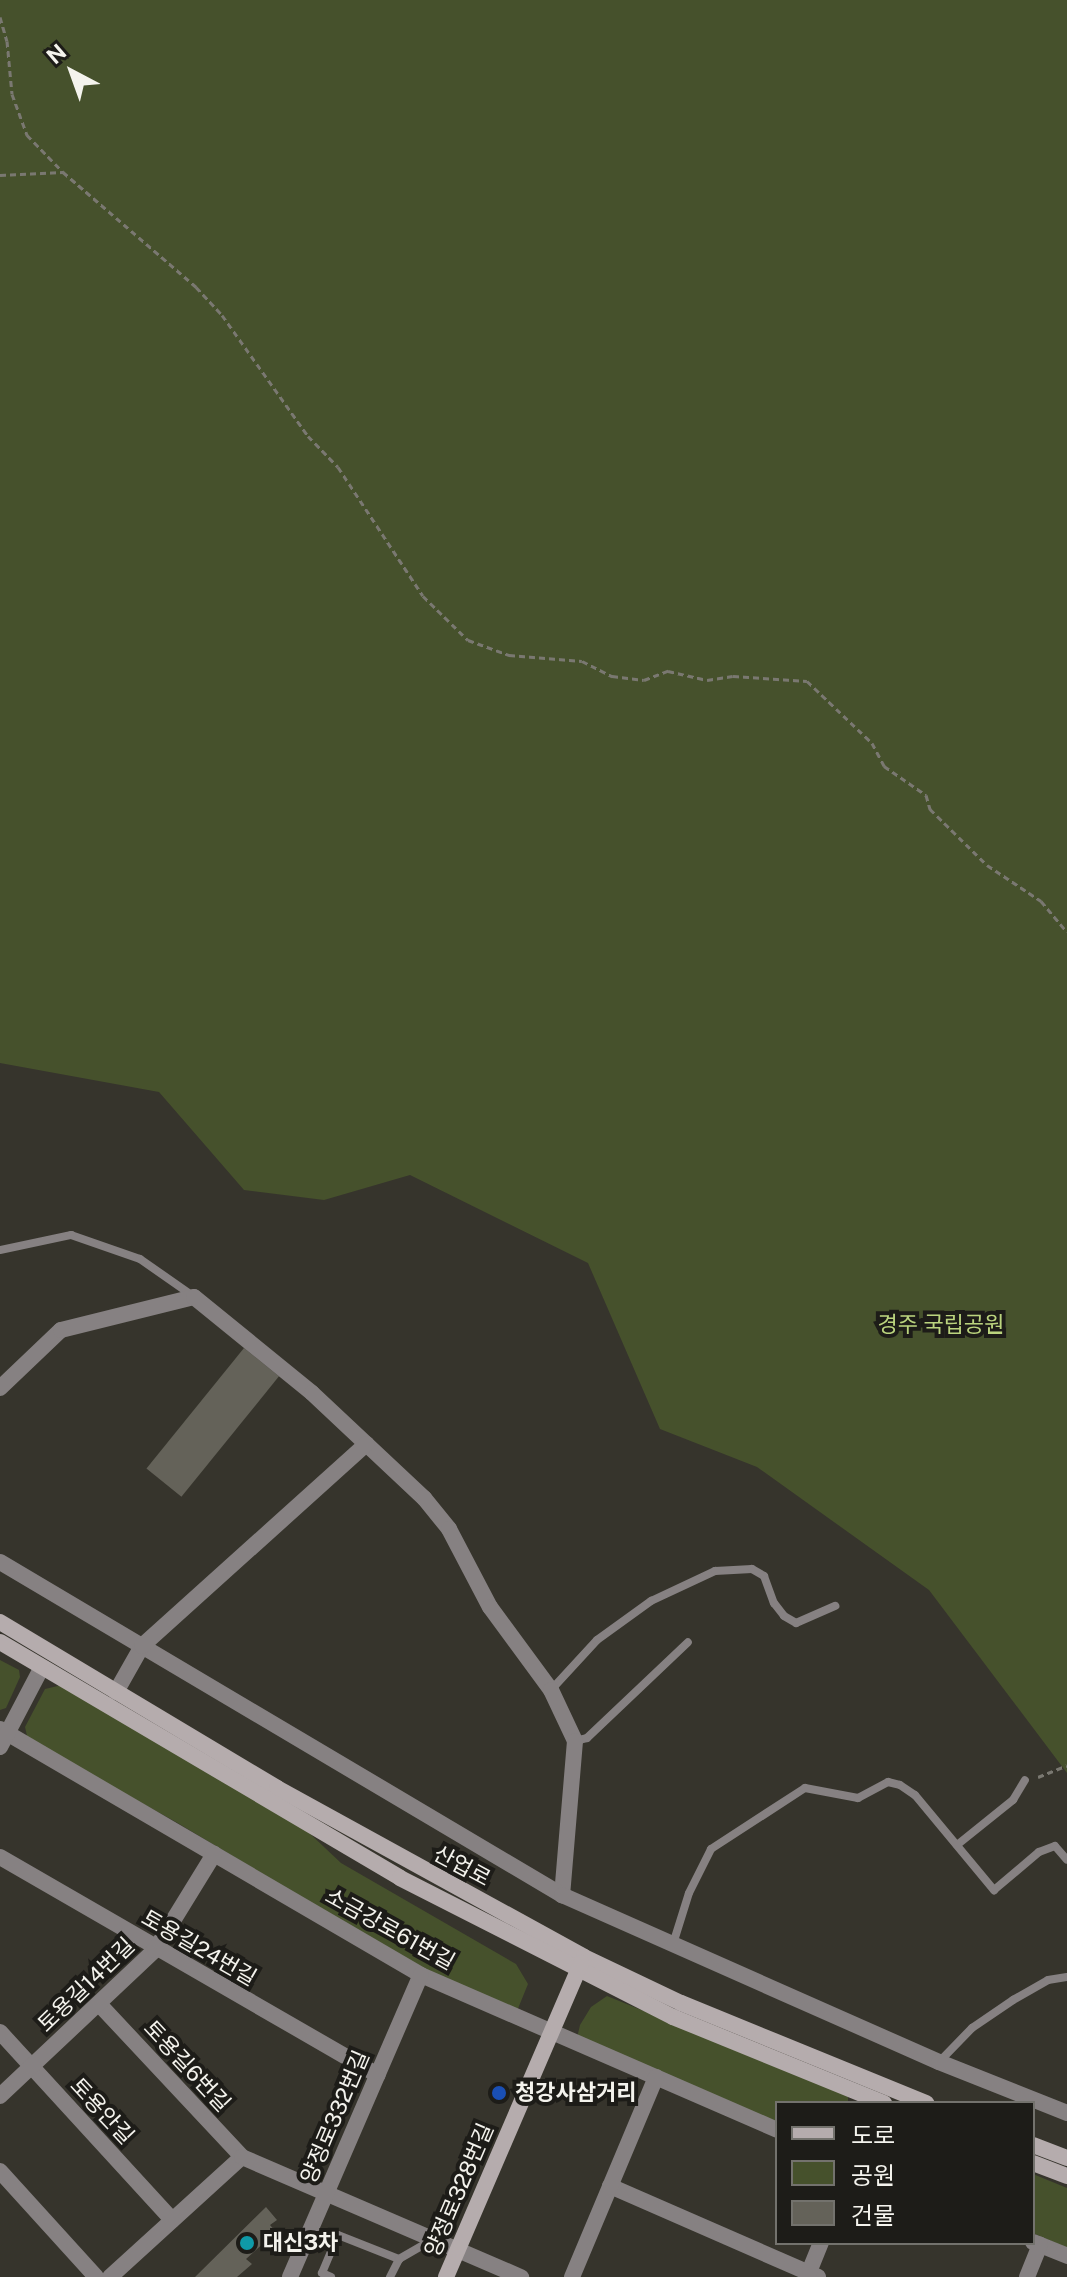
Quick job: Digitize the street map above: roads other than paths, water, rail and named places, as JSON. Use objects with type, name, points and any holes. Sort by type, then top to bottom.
[{"type":"street","points":[[0,1388],[61,1330],[194,1297],[312,1393],[424,1498],[449,1529],[490,1607],[551,1690],[575,1741],[562,1895]]},
{"type":"street","points":[[116,1692],[142,1646],[366,1444]]},
{"type":"street","points":[[0,1562],[562,1895],[939,2062],[1067,2113]]},
{"type":"street","name":"산업로","points":[[0,1622],[581,1964]]},
{"type":"street","name":"산업로","points":[[0,1642],[400,1878],[581,1964],[681,2003],[882,2099],[904,2101]]},
{"type":"street","points":[[2,1736],[42,1667]]},
{"type":"street","name":"소금강로61번길","points":[[2,1736],[214,1854],[421,1975],[775,2129]]},
{"type":"street","name":"토용길14번길","points":[[0,2096],[155,1950],[214,1854]]},
{"type":"street","name":"토용길24번길","points":[[0,1857],[155,1950],[378,2075]]},
{"type":"street","name":"양정로328번길","points":[[446,2277],[549,2031],[581,1964]]},
{"type":"street","name":"양정로332번길","points":[[290,2277],[421,1975]]},
{"type":"street","name":"토용길6번길","points":[[100,2005],[242,2157],[521,2277]]},
{"type":"street","name":"토용안길","points":[[0,2032],[172,2220]]},
{"type":"street","points":[[572,2277],[656,2077]]},
{"type":"street","points":[[1035,2146],[1067,2158]]},
{"type":"street","points":[[110,2277],[242,2157]]},
{"type":"street","points":[[1035,2164],[1067,2176]]},
{"type":"street","points":[[0,2171],[96,2277]]},
{"type":"street","points":[[610,2186],[811,2276],[820,2245]]},
{"type":"street","points":[[1027,2277],[1037,2243],[1067,2256]]},
{"type":"lane","points":[[0,1250],[71,1235],[140,1259],[194,1297]]},
{"type":"lane","points":[[551,1690],[597,1640],[651,1601],[715,1571],[752,1569],[764,1576],[774,1603],[784,1616],[796,1623],[835,1606]]},
{"type":"lane","points":[[575,1741],[587,1738],[688,1642]]},
{"type":"lane","points":[[957,1845],[1013,1800],[1025,1780]]},
{"type":"lane","points":[[673,1944],[689,1893],[711,1849],[805,1788],[858,1798],[888,1782],[900,1785],[915,1795],[994,1890],[1039,1852],[1055,1846],[1067,1860]]},
{"type":"lane","points":[[939,2062],[972,2028],[1013,2000],[1048,1980],[1067,1977]]},
{"type":"lane","points":[[331,2277],[322,2273],[338,2235],[399,2259]]},
{"type":"lane","points":[[390,2277],[399,2259],[433,2239]]},
{"type":"place","name":"청강사삼거리","points":[[499,2093]]},
{"type":"place","name":"대신3차","points":[[247,2243]]},
{"type":"park label","name":"경주 국립공원","points":[[941,1325]]}]
